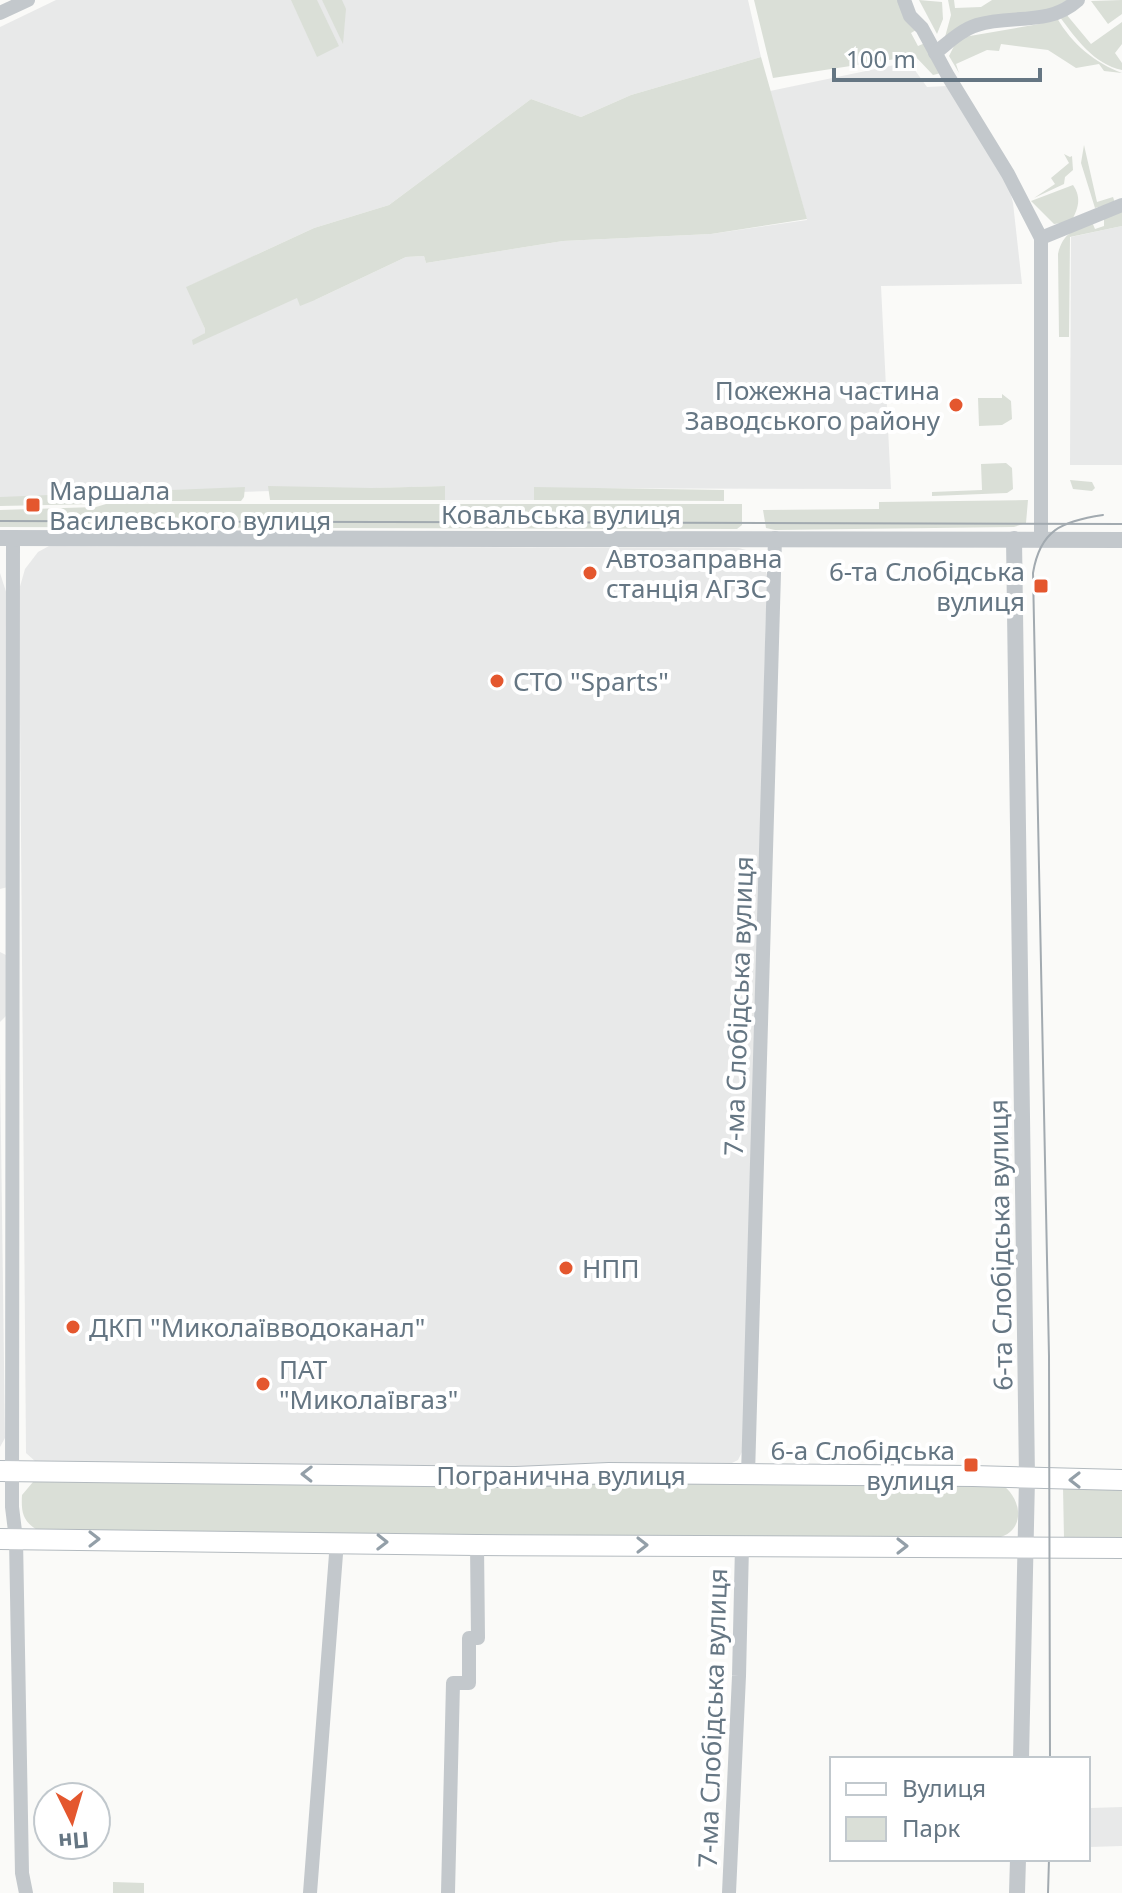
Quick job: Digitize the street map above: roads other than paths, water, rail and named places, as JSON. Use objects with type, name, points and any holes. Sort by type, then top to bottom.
[{"type":"main road","name":"Погранична вулиця","points":[[6,1471],[516,1477],[609,1473],[1122,1480]]},
{"type":"main road","points":[[8,1539],[1122,1548]]},
{"type":"street","points":[[0,13],[28,0]]},
{"type":"street","points":[[904,0],[910,16],[922,28],[1008,174],[1041,238],[1041,539]]},
{"type":"street","points":[[935,53],[975,25],[1039,18],[1067,9],[1078,0]]},
{"type":"street","points":[[1041,238],[1122,205]]},
{"type":"street","points":[[6,538],[6,1471],[12,1525],[8,1539],[22,1873],[26,1893]]},
{"type":"street","name":"Ковальська вулиця","points":[[6,538],[1122,540]]},
{"type":"street","name":"7-ма Слобідська вулиця","points":[[748,1475],[775,538]]},
{"type":"street","name":"6-та Слобідська вулиця","points":[[1014,539],[1027,1478],[1021,1757]]},
{"type":"street","points":[[310,1893],[337,1541]]},
{"type":"street","points":[[448,1893],[453,1683],[469,1683],[469,1638],[478,1638],[477,1545]]},
{"type":"street","name":"7-ма Слобідська вулиця","points":[[729,1893],[742,1546]]},
{"type":"street","points":[[1017,1893],[1018,1861]]},
{"type":"tram line","points":[[1050,1757],[1049,1356],[1033,573],[1041,547],[1055,530],[1103,515]]},
{"type":"tram line","points":[[0,521],[1122,524]]},
{"type":"tram line","points":[[1048,1893],[1049,1861]]},
{"type":"place","name":"Пожежна частина Заводського району","points":[[956,405]]},
{"type":"place","name":"Маршала Василевського вулиця","points":[[33,505]]},
{"type":"place","name":"Автозаправна станція АГЗС","points":[[590,573]]},
{"type":"place","name":"6-та Слобідська вулиця","points":[[1041,586]]},
{"type":"place","name":"СТО \"Sparts\"","points":[[497,681]]},
{"type":"place","name":"НПП","points":[[566,1268]]},
{"type":"place","name":"ДКП \"Миколаївводоканал\"","points":[[73,1327]]},
{"type":"place","name":"ПАТ \"Миколаївгаз\"","points":[[263,1384]]},
{"type":"place","name":"6-а Слобідська вулиця","points":[[971,1465]]}]
